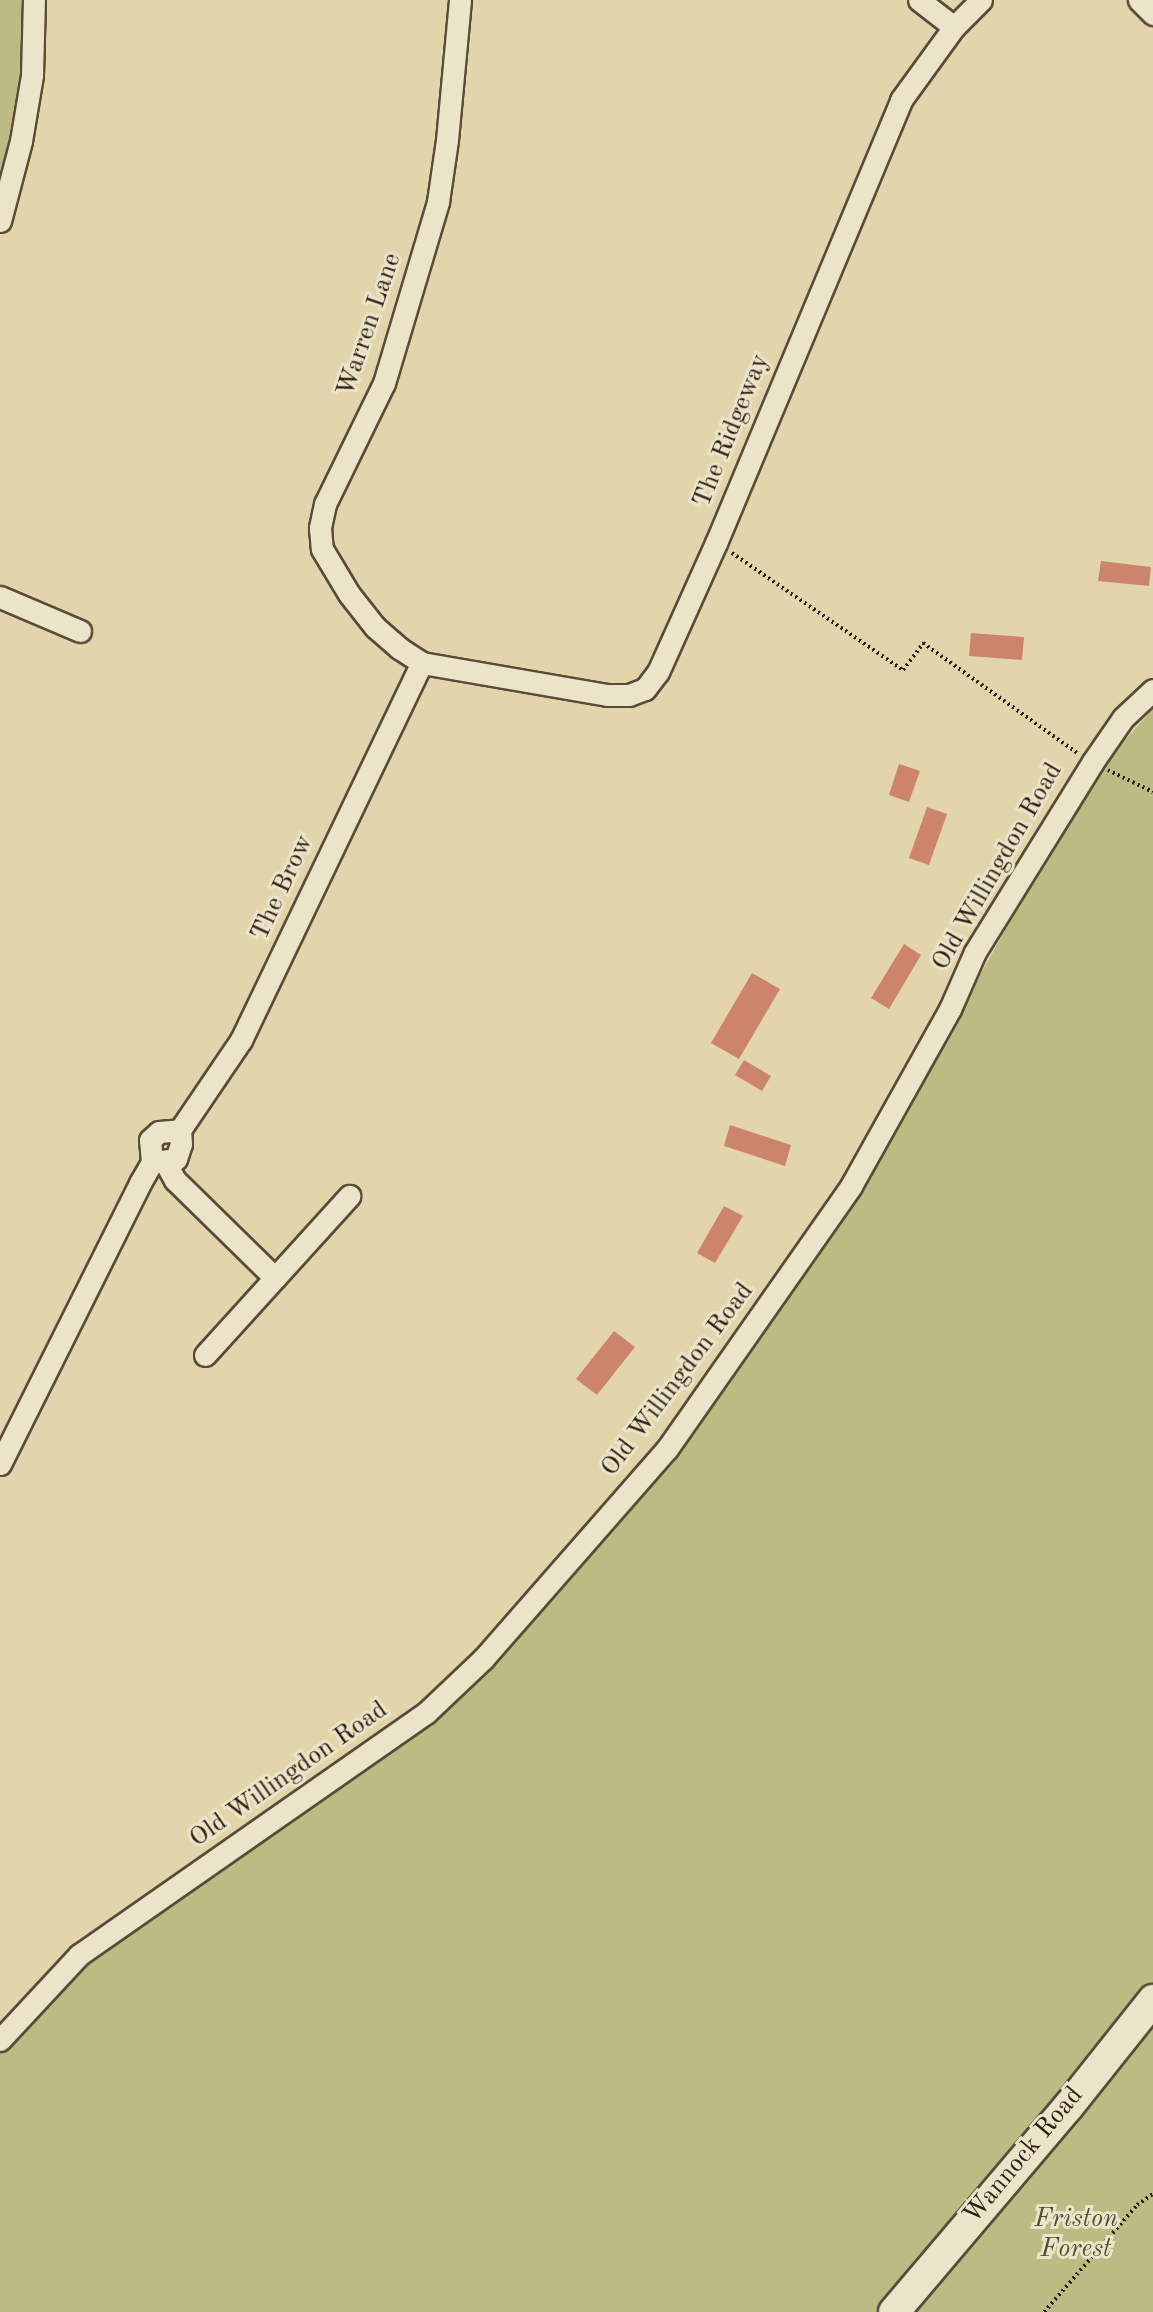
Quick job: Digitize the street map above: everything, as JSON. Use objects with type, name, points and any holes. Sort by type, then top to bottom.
[{"type":"street","points":[[0,221],[21,141],[32,75],[34,0]]},
{"type":"street","name":"Warren Lane","points":[[422,663],[398,648],[375,627],[349,594],[322,550],[320,528],[325,504],[384,383],[438,202],[446,152],[460,0]]},
{"type":"street","points":[[919,0],[954,27]]},
{"type":"street","name":"The Ridgeway","points":[[422,663],[607,695],[629,695],[645,689],[658,673],[716,542],[901,100],[954,27],[981,0]]},
{"type":"street","points":[[1139,0],[1153,14]]},
{"type":"street","points":[[0,597],[80,631]]},
{"type":"street","name":"The Brow","points":[[0,1464],[159,1162],[176,1159],[181,1144],[180,1130],[241,1040],[422,663]]},
{"type":"street","name":"Old Willingdon Road","points":[[0,2040],[79,1955],[426,1713],[483,1659],[667,1449],[851,1186],[950,1009],[975,952],[1092,763],[1123,718],[1153,690]]},
{"type":"street","points":[[159,1162],[275,1278]]},
{"type":"street","points":[[205,1355],[349,1196]]},
{"type":"street","name":"Wannock Road","points":[[894,2312],[1068,2107],[1153,2000]]},
{"type":"path","points":[[716,542],[903,670],[923,643],[1092,763],[1153,792]]},
{"type":"path","points":[[1044,2312],[1137,2205],[1153,2194]]},
{"type":"green space","points":[[0,0],[26,0],[27,54],[18,120],[0,195]]},
{"type":"green space","points":[[1153,709],[1153,1983],[882,2312],[0,2312],[0,2050],[84,1963],[227,1866],[392,1747],[492,1667],[622,1519],[715,1404],[880,1154],[1090,779]]},
{"type":"green space","name":"Friston Forest","points":[[1153,2009],[1153,2312],[916,2312],[1039,2159]]},
{"type":"building","points":[[1101,561],[1151,567],[1149,586],[1098,581]]},
{"type":"building","points":[[971,633],[1024,637],[1022,660],[969,656]]},
{"type":"building","points":[[899,764],[920,771],[909,802],[889,795]]},
{"type":"building","points":[[927,807],[947,814],[929,865],[909,858]]},
{"type":"building","points":[[904,944],[921,955],[889,1009],[871,998]]},
{"type":"building","points":[[752,973],[780,989],[739,1059],[711,1043]]},
{"type":"building","points":[[744,1060],[771,1076],[762,1091],[735,1075]]},
{"type":"building","points":[[730,1125],[791,1145],[785,1166],[724,1146]]},
{"type":"building","points":[[724,1206],[743,1216],[715,1263],[697,1253]]},
{"type":"building","points":[[614,1331],[635,1347],[597,1395],[576,1379]]}]
